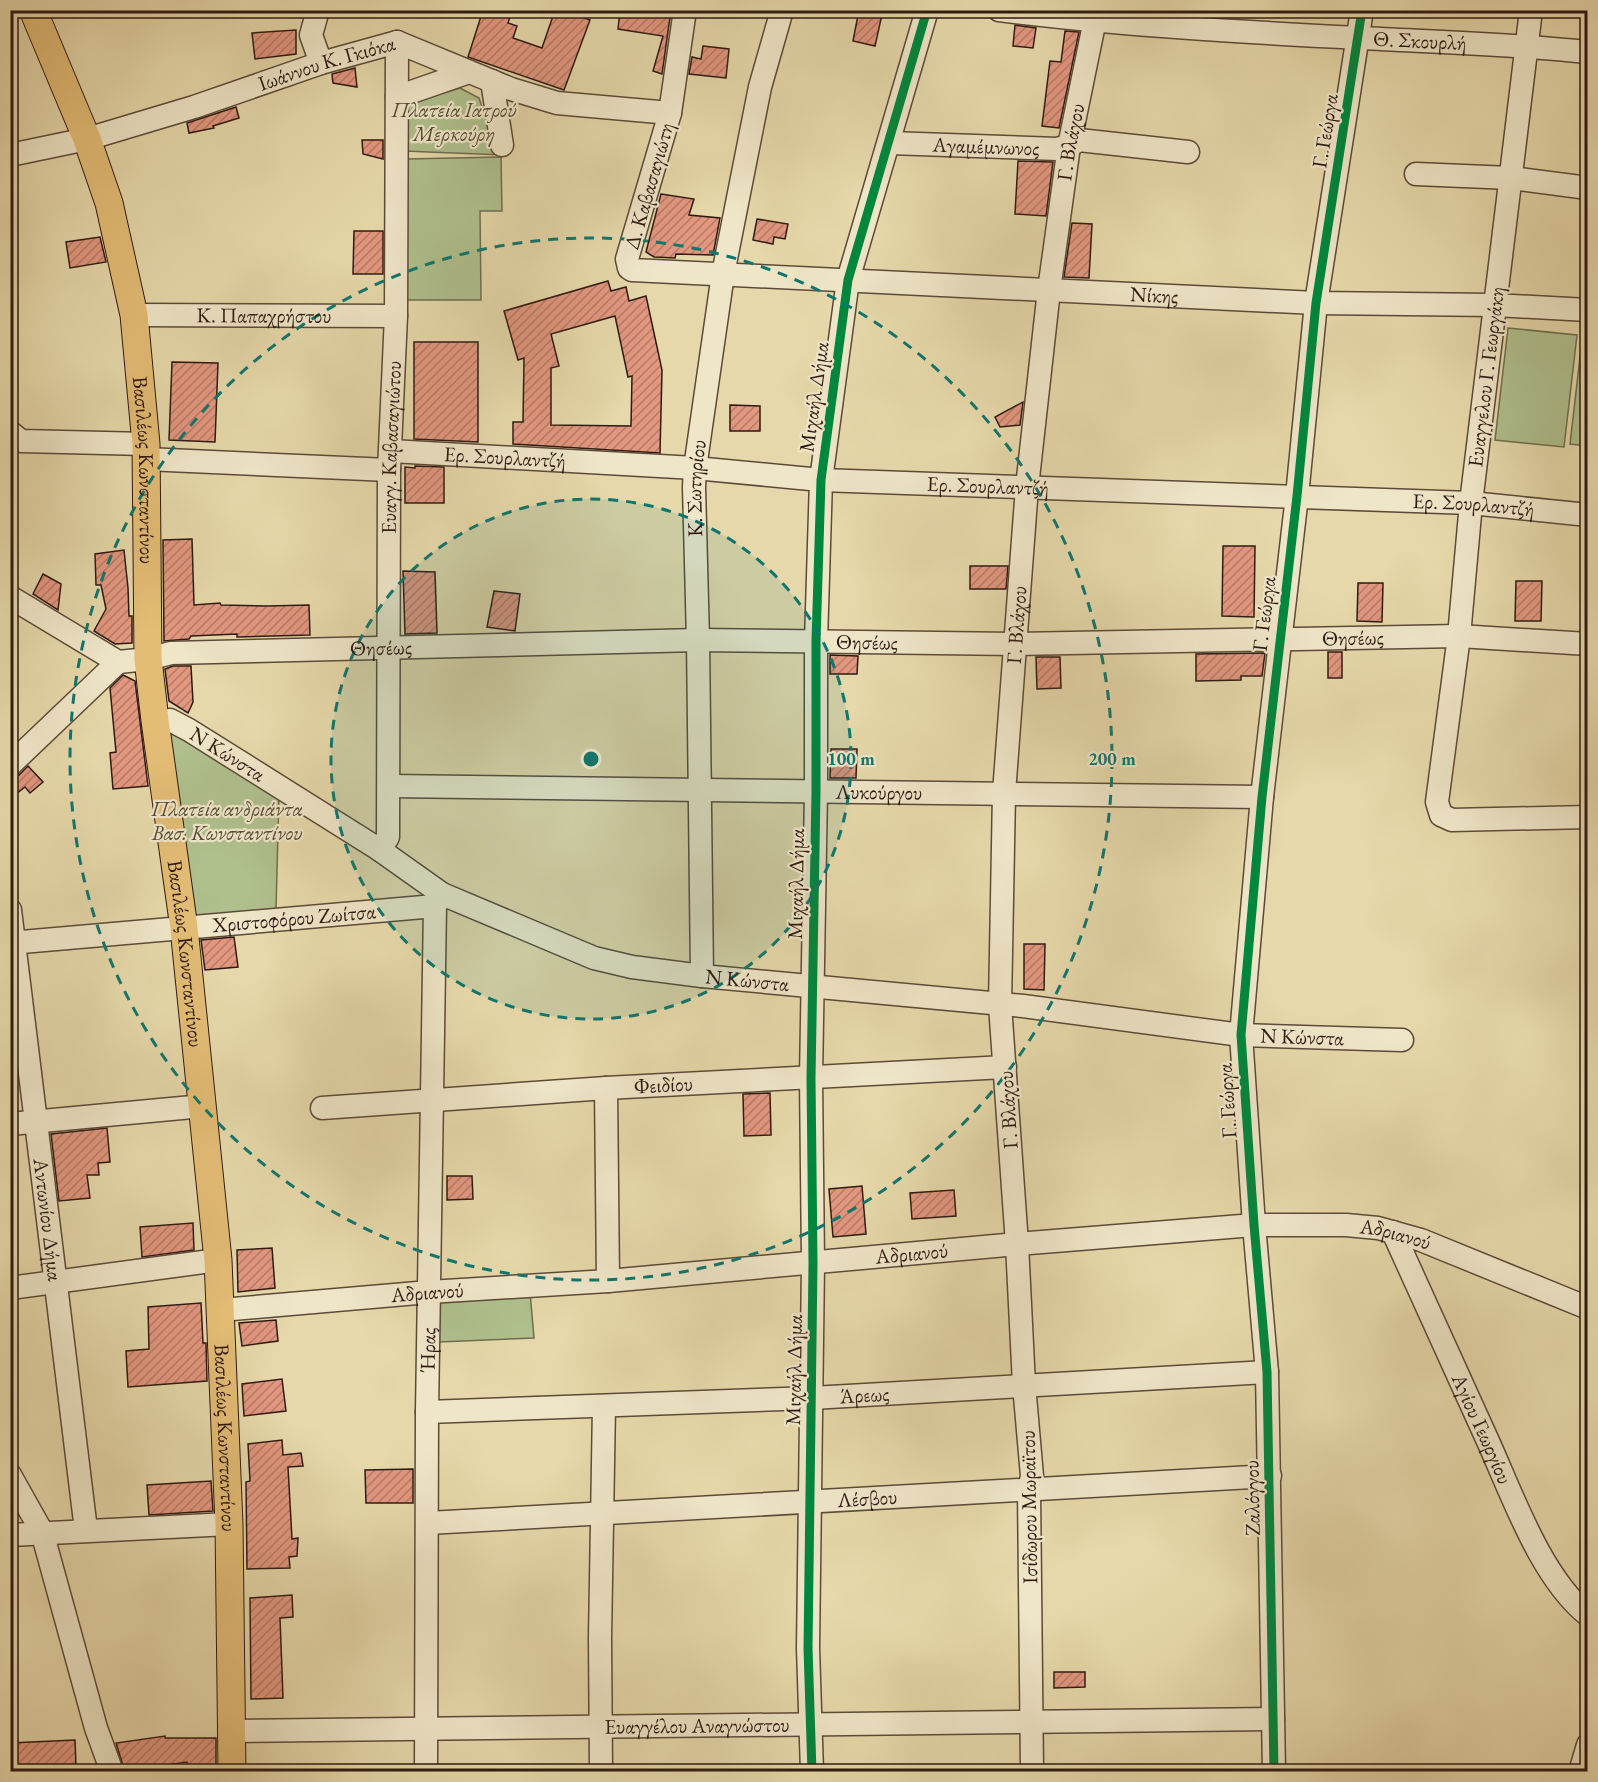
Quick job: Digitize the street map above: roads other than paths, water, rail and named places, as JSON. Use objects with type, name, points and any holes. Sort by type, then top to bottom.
[{"type":"main road","name":"Βασιλέως Κωνσταντίνου","points":[[33,10],[87,139],[109,203],[134,315],[146,451],[148,659],[184,928],[218,1260],[229,1524],[232,1772]]},
{"type":"street","points":[[318,10],[311,35],[321,63]]},
{"type":"street","name":"Δ. Καβασαγιώτη","points":[[685,10],[670,113],[627,259],[629,268],[637,272],[723,274]]},
{"type":"street","name":"Κ. Σωτηρίου","points":[[702,976],[695,468],[723,274],[760,87],[782,10]]},
{"type":"street","name":"Μιχαήλ Δήμα","points":[[812,1772],[809,1501],[813,1263],[811,1078],[816,641],[821,480],[848,280],[890,143],[927,10]]},
{"type":"street","name":"Θ. Σκουρλή","points":[[999,10],[1358,38],[1528,46],[1587,52]]},
{"type":"street","name":"Γ. Γεώργα","points":[[1254,1225],[1241,1035],[1262,796],[1316,303],[1362,10]]},
{"type":"street","name":"Ευαγγελου Γ. Γεωργάκη","points":[[1531,10],[1471,503],[1459,636],[1437,801],[1441,815],[1452,820],[1587,817]]},
{"type":"street","name":"Γ. Βλάχου","points":[[1017,1244],[1000,1005],[1004,793],[1027,487],[1049,290],[1069,146],[1096,16]]},
{"type":"street","name":"Ιωάννου Κ. Γκιόκα","points":[[10,155],[87,139],[194,107],[321,63],[397,42],[511,89],[557,103],[670,113]]},
{"type":"street","name":"Ευαγγ. Καβασαγιώτου","points":[[380,850],[388,837],[390,461],[396,316],[397,42]]},
{"type":"street","points":[[397,97],[469,72]]},
{"type":"street","points":[[492,81],[502,145]]},
{"type":"street","name":"Αγαμέμνωνος","points":[[890,143],[1057,149],[1079,140],[1188,152]]},
{"type":"street","points":[[1416,174],[1511,177],[1587,188]]},
{"type":"street","name":"Νίκης","points":[[723,274],[1316,303],[1495,305],[1587,310]]},
{"type":"street","name":"Κ. Παπαχρήστου","points":[[134,315],[396,316]]},
{"type":"street","name":"Ερ. Σουρλαντζή","points":[[10,432],[21,441],[146,451],[390,461],[695,468],[821,480],[1471,503],[1587,515]]},
{"type":"street","points":[[10,597],[118,662],[10,765]]},
{"type":"street","name":"Θησέως","points":[[118,662],[148,659],[171,653],[698,640],[1015,644],[1459,636],[1587,644]]},
{"type":"street","name":"Ν Κώνστα","points":[[155,721],[170,720],[186,728],[380,850],[438,900],[594,958],[632,967],[702,976],[1000,1005],[1241,1035],[1402,1040]]},
{"type":"street","name":"Λυκούργου","points":[[389,786],[1262,796]]},
{"type":"street","name":"Χριστοφόρου Ζωίτσα","points":[[12,943],[184,928],[438,900]]},
{"type":"street","name":"Ήρας","points":[[426,1772],[429,1292],[438,900]]},
{"type":"street","name":"Αντωνίου Δήμα","points":[[10,910],[12,943],[86,1530]]},
{"type":"street","name":"Φειδίου","points":[[322,1108],[606,1088],[1005,1067]]},
{"type":"street","points":[[606,1088],[608,1281]]},
{"type":"street","points":[[10,1124],[202,1106]]},
{"type":"street","name":"Αδριανού","points":[[221,1310],[429,1292],[608,1281],[1254,1225],[1346,1225],[1378,1228],[1422,1240],[1587,1308]]},
{"type":"street","name":"Ζαλόγγου","points":[[1254,1225],[1267,1372],[1274,1772]]},
{"type":"street","name":"Αγίου Γεωργίου","points":[[1393,1232],[1447,1355],[1553,1578],[1572,1603],[1587,1615]]},
{"type":"street","name":"Ισίδωρου Μωραϊτου","points":[[1017,1244],[1024,1385],[1032,1476],[1029,1490],[1032,1772]]},
{"type":"street","points":[[10,1288],[218,1260]]},
{"type":"street","name":"Άρεως","points":[[428,1413],[812,1398],[1267,1372]]},
{"type":"street","points":[[601,1772],[604,1406]]},
{"type":"street","points":[[10,1474],[42,1532],[96,1728],[112,1772]]},
{"type":"street","name":"Λέσβου","points":[[428,1523],[1029,1490],[1147,1481],[1270,1476]]},
{"type":"street","points":[[10,1535],[229,1524]]},
{"type":"street","name":"Ευαγγέλου Αναγνώστου","points":[[231,1731],[1273,1719]]},
{"type":"street","points":[[1580,1772],[1587,1745]]},
{"type":"park label","name":"Πλατεία Ιατρού Μερκούρη","points":[[454,122]]},
{"type":"park label","name":"Πλατεία ανδριάντα Βασ. Κωνσταντίνου","points":[[227,821]]}]
